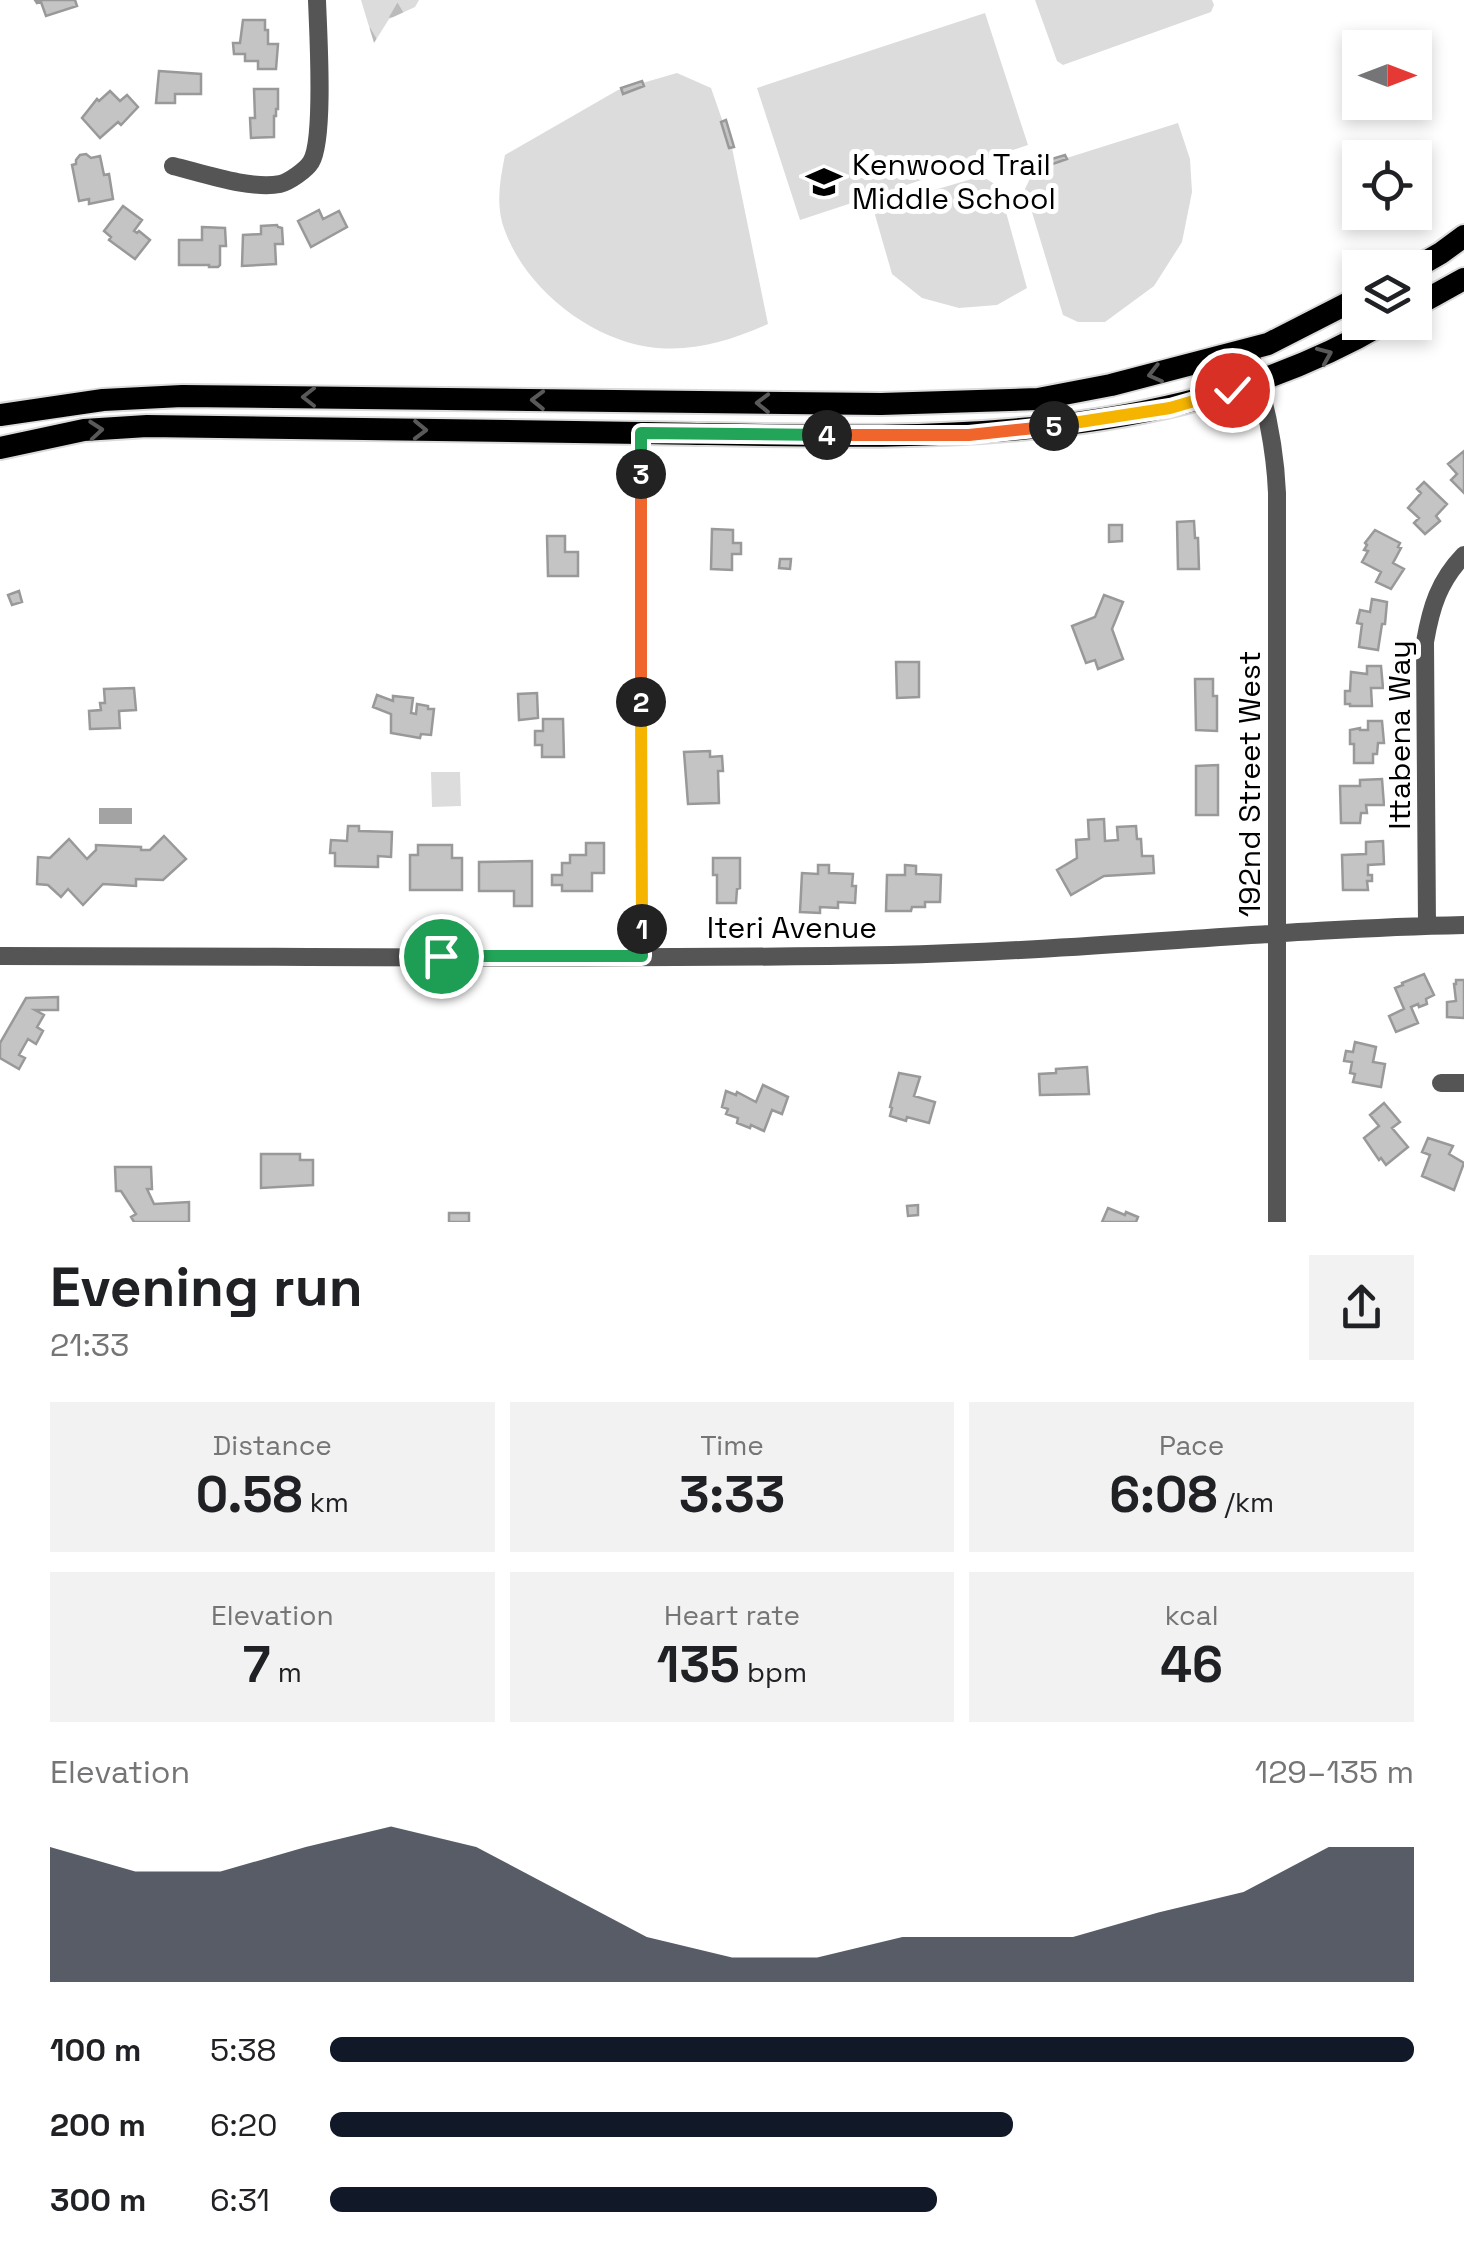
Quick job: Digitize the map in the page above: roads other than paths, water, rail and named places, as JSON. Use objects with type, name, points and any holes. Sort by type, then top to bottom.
[{"type":"main road","points":[[1432,258],[1464,236]]},
{"type":"main road","points":[[1432,297],[1464,279]]},
{"type":"main road","points":[[0,415],[102,400],[182,396],[881,404],[1038,398],[1111,386],[1249,350],[1342,306]]},
{"type":"main road","points":[[0,448],[84,430],[146,426],[969,435],[1090,422],[1170,408],[1259,380],[1356,340]]},
{"type":"street","points":[[173,166],[241,184],[280,184],[311,162],[319,135],[317,0]]},
{"type":"street","name":"192nd Street West","points":[[1249,350],[1274,445],[1278,492],[1277,1222]]},
{"type":"street","points":[[641,433],[642,956]]},
{"type":"street","name":"Ittabena Way","points":[[1426,926],[1425,642],[1431,605],[1464,554]]},
{"type":"street","name":"Iteri Avenue","points":[[0,956],[894,954],[1464,925]]},
{"type":"street","points":[[1440,1083],[1464,1083]]},
{"type":"place","name":"Kenwood Trail Middle School","points":[[824,182]]}]
